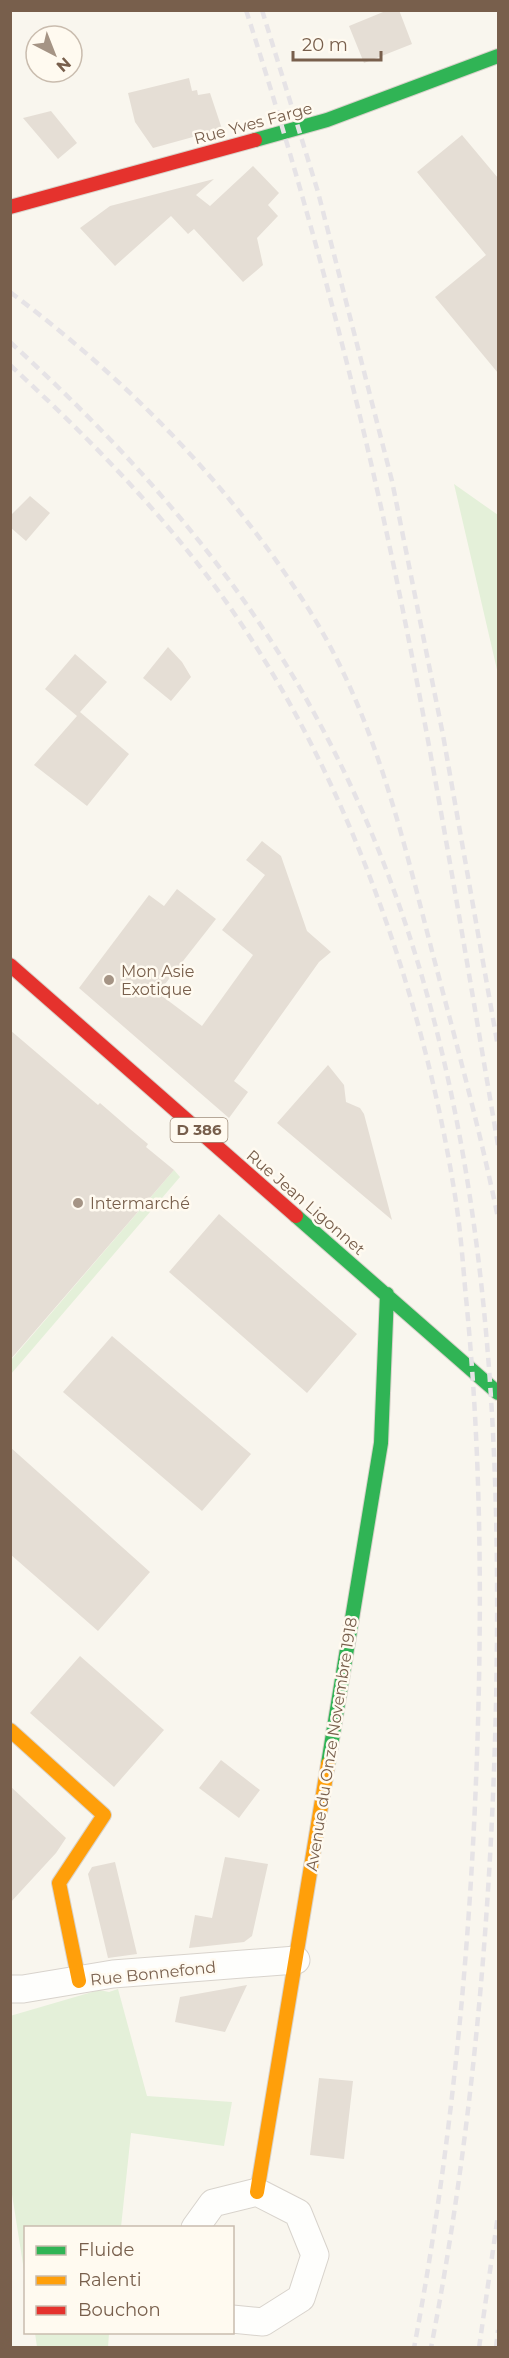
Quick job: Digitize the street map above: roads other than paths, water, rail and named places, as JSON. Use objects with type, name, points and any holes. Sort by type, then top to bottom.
[{"type":"street","name":"Rue Yves Farge","points":[[10,207],[327,120],[498,56]]},
{"type":"street","name":"Rue Jean Ligonnet","points":[[10,965],[498,1393]]},
{"type":"street","name":"Avenue du Onze Novembre 1918","points":[[257,2192],[381,1443],[387,1294]]},
{"type":"street","points":[[10,1730],[104,1815],[59,1883],[79,1981]]},
{"type":"street","name":"Rue Bonnefond","points":[[10,1989],[79,1981],[113,1974],[296,1960]]},
{"type":"street","points":[[196,2226],[213,2203],[257,2192],[298,2213],[315,2255],[301,2298],[263,2322],[234,2319]]},
{"type":"railway","points":[[246,10],[314,237],[372,467],[430,752],[498,1145]]},
{"type":"railway","points":[[262,10],[318,192],[392,481],[443,735],[498,1047]]},
{"type":"railway","points":[[10,292],[94,361],[172,435],[243,516],[306,605],[330,646],[368,731],[397,819],[467,1086],[498,1218]]},
{"type":"railway","points":[[10,342],[100,428],[182,520],[257,619],[290,672],[321,726],[374,840],[416,958],[448,1079],[471,1203],[486,1328],[494,1453],[497,1579],[496,1704],[490,1866],[477,2027],[458,2188],[431,2348]]},
{"type":"railway","points":[[10,365],[110,463],[172,532],[229,606],[292,708],[326,774],[383,913],[407,985],[427,1058],[443,1130],[456,1202],[471,1351],[480,1563],[478,1723],[471,1880],[458,2037],[440,2193],[414,2348]]},
{"type":"railway","points":[[479,2348],[498,2215]]},
{"type":"railway","points":[[496,2348],[498,2330]]},
{"type":"place","name":"Mon Asie Exotique","points":[[109,980]]},
{"type":"place","name":"Intermarché","points":[[78,1203]]}]
